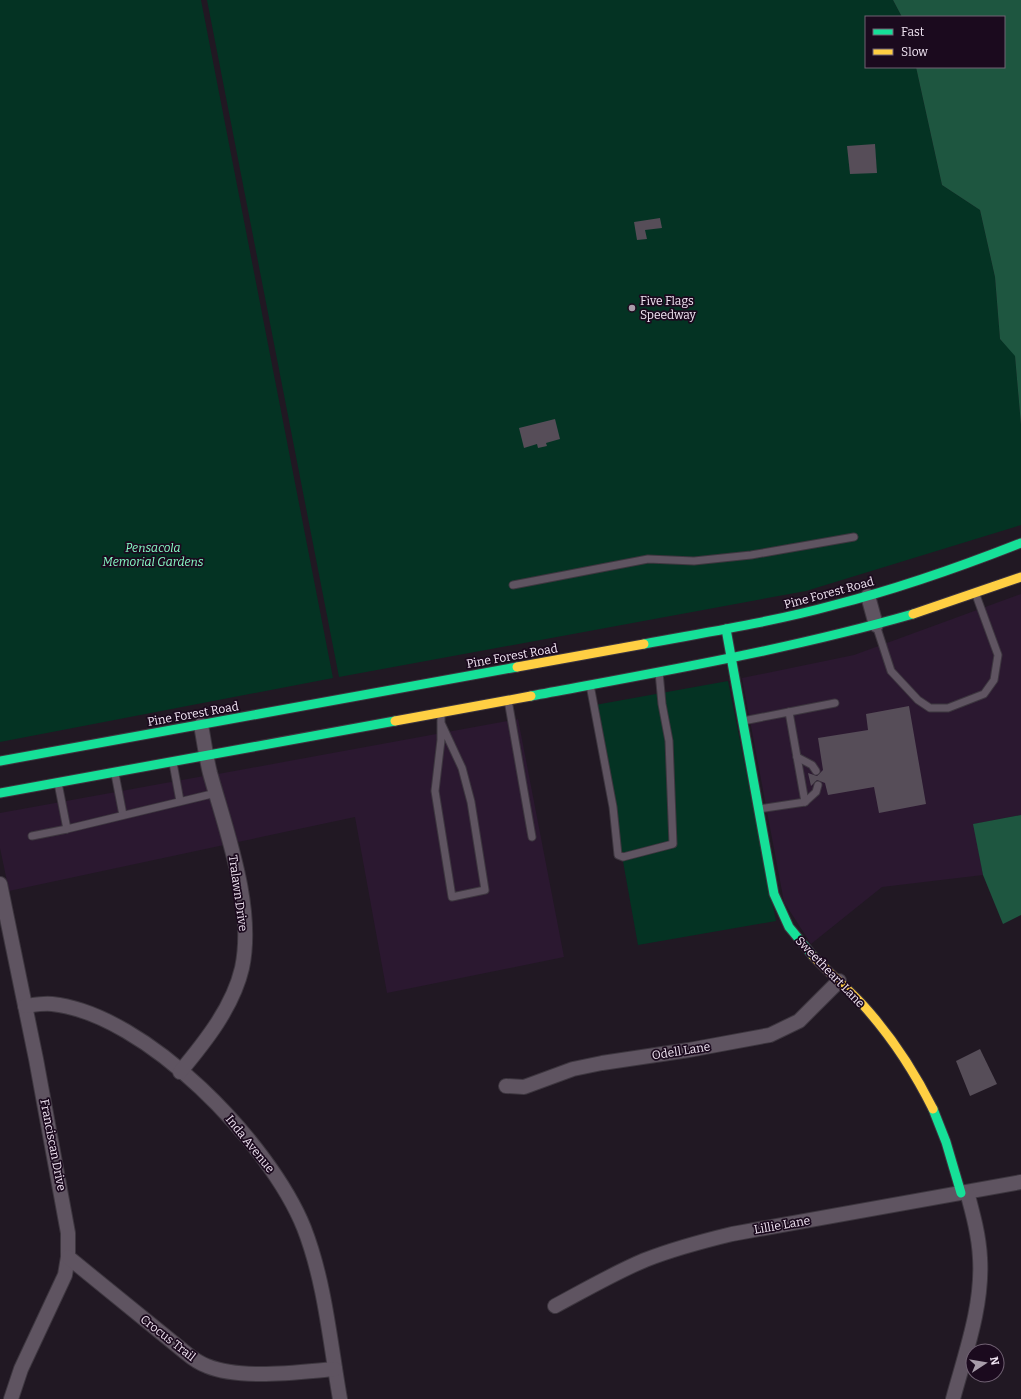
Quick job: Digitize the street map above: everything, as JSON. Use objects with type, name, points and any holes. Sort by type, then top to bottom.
[{"type":"main road","name":"Pine Forest Road","points":[[0,762],[200,725],[270,716],[528,669],[793,615],[868,596],[969,563],[1021,544]]},
{"type":"main road","points":[[0,792],[173,761],[275,739],[508,700],[532,692],[590,685],[732,659],[876,625],[976,594],[1021,577]]},
{"type":"main road","name":"Sweetheart Lane","points":[[726,629],[774,894],[781,914],[793,934],[807,951],[863,1005],[884,1030],[913,1073],[943,1133],[964,1193]]},
{"type":"street","points":[[868,596],[876,625]]},
{"type":"street","name":"Tralawn Drive","points":[[180,1072],[201,1046],[235,990],[242,969],[245,946],[244,921],[237,873],[227,827],[216,793],[200,725]]},
{"type":"street","name":"Franciscan Drive","points":[[0,884],[62,1192],[68,1233],[68,1257],[65,1275],[21,1369],[11,1399]]},
{"type":"street","name":"Odell Lane","points":[[506,1086],[524,1087],[573,1069],[770,1035],[799,1021],[839,981]]},
{"type":"street","name":"Inda Avenue","points":[[25,1006],[57,1005],[103,1020],[140,1040],[204,1092],[238,1126],[273,1171],[290,1198],[304,1227],[318,1272],[340,1399]]},
{"type":"street","name":"Lillie Lane","points":[[555,1306],[619,1272],[659,1255],[702,1241],[732,1234],[1021,1182]]},
{"type":"street","name":"Sweetheart Lane","points":[[953,1399],[975,1316],[980,1279],[979,1245],[964,1193]]},
{"type":"street","name":"Crocus Trail","points":[[68,1257],[186,1353],[207,1366],[225,1371],[243,1373],[287,1373],[335,1369]]},
{"type":"lane","points":[[513,585],[648,559],[694,560],[751,555],[854,537]]},
{"type":"lane","points":[[876,625],[891,671],[918,700],[930,708],[948,708],[984,694],[994,680],[998,655],[976,594]]},
{"type":"lane","points":[[590,685],[613,807],[618,855],[623,857],[673,844],[670,813],[669,741],[662,704],[659,672]]},
{"type":"lane","points":[[508,700],[532,837]]},
{"type":"lane","points":[[742,721],[835,703]]},
{"type":"lane","points":[[441,712],[435,791],[452,897],[485,890],[471,802],[462,768],[441,723]]},
{"type":"lane","points":[[789,712],[805,802]]},
{"type":"lane","points":[[797,757],[812,765],[816,771]]},
{"type":"lane","points":[[173,761],[180,801]]},
{"type":"lane","points":[[115,771],[123,815]]},
{"type":"lane","points":[[58,782],[67,829]]},
{"type":"lane","points":[[758,809],[805,802],[816,792],[818,784]]},
{"type":"lane","points":[[32,836],[216,793]]},
{"type":"shaded area","points":[[1021,594],[1021,815],[974,824],[983,875],[882,887],[811,944],[784,902],[742,678],[854,655]]},
{"type":"shaded area","points":[[518,719],[564,957],[387,993],[355,817],[238,842],[218,774]]},
{"type":"shaded area","points":[[204,776],[224,845],[9,891],[0,848],[0,813]]},
{"type":"green space","name":"Pensacola Memorial Gardens","points":[[0,0],[201,0],[333,678],[0,742]]},
{"type":"green space","name":"Five Flags Speedway","points":[[207,0],[893,0],[901,16],[865,16],[865,68],[916,68],[942,185],[980,210],[995,277],[1000,339],[1015,355],[1021,425],[1021,525],[806,591],[339,677]]},
{"type":"green space","points":[[893,0],[1021,0],[1021,425],[1015,356],[1000,339],[995,277],[980,210],[942,185],[916,68],[1005,68],[1005,16],[901,16]]},
{"type":"green space","points":[[728,681],[776,921],[638,945],[595,705]]},
{"type":"green space","points":[[1021,815],[1021,915],[1003,924],[983,875],[973,824]]},
{"type":"building","points":[[875,144],[877,173],[850,174],[847,146]]},
{"type":"building","points":[[660,218],[662,228],[645,230],[647,239],[637,240],[634,222]]},
{"type":"building","points":[[555,419],[560,439],[546,443],[547,446],[538,448],[537,444],[524,448],[519,428]]},
{"type":"building","points":[[909,706],[926,804],[879,813],[874,787],[828,795],[825,783],[817,780],[811,786],[808,773],[817,776],[823,770],[818,738],[868,730],[866,714]]},
{"type":"building","points":[[980,1049],[997,1084],[970,1096],[956,1061]]},
{"type":"traffic: fast","points":[[644,644],[764,622],[858,599],[929,577],[1021,543]]},
{"type":"traffic: fast","points":[[531,696],[675,669],[818,639],[913,614]]},
{"type":"traffic: fast","points":[[726,629],[774,894],[789,927],[813,956]]},
{"type":"traffic: fast","points":[[0,761],[517,667]]},
{"type":"traffic: fast","points":[[0,793],[395,721]]},
{"type":"traffic: fast","points":[[933,1109],[946,1142],[961,1193]]},
{"type":"traffic: slow","points":[[913,614],[1021,577]]},
{"type":"traffic: slow","points":[[517,667],[644,644]]},
{"type":"traffic: slow","points":[[395,721],[531,696]]},
{"type":"traffic: slow","points":[[813,956],[863,1005],[884,1029],[918,1081],[933,1109]]},
{"type":"place","name":"Five Flags Speedway","points":[[632,308]]}]
